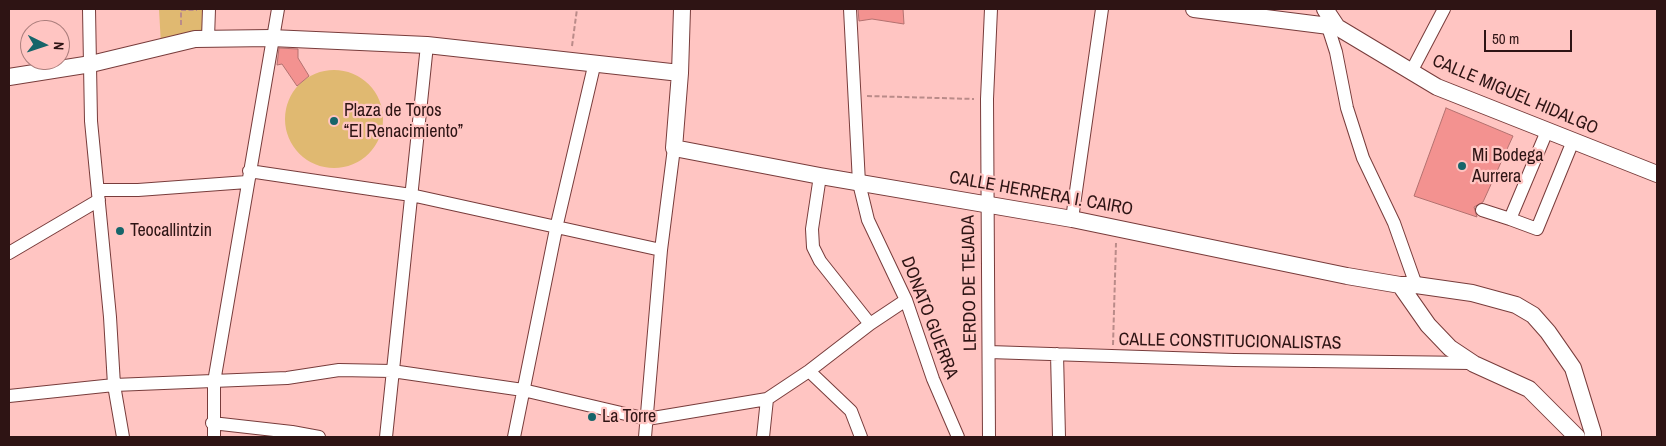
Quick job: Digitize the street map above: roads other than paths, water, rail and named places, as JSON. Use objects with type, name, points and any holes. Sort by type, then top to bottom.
[{"type":"main road","points":[[674,148],[680,73],[678,9]]},
{"type":"main road","points":[[1194,9],[1332,27],[1325,9]]},
{"type":"main road","name":"CALLE MIGUEL HIDALGO","points":[[1332,27],[1438,87],[1657,174]]},
{"type":"main road","points":[[9,77],[91,64],[174,42],[208,38],[271,38],[427,44],[680,73]]},
{"type":"main road","name":"CALLE HERRERA I. CAIRO","points":[[674,148],[859,183],[987,203],[1408,285],[1486,296],[1516,305],[1533,315],[1548,332],[1573,368],[1593,437]]},
{"type":"main road","points":[[1408,285],[1428,325],[1450,348],[1472,363],[1529,390],[1577,437]]},
{"type":"street","points":[[89,9],[91,121],[99,195],[114,386],[123,437]]},
{"type":"street","points":[[208,38],[209,9]]},
{"type":"street","points":[[214,437],[212,423],[214,382],[271,38],[278,9]]},
{"type":"street","name":"DONATO GUERRA","points":[[850,9],[859,183],[868,220],[906,300],[933,379],[958,437]]},
{"type":"street","name":"LERDO DE TEJADA","points":[[989,437],[987,99],[991,9]]},
{"type":"street","points":[[1072,219],[1102,9]]},
{"type":"street","points":[[1411,72],[1444,9]]},
{"type":"street","points":[[1332,27],[1347,108],[1363,158],[1394,224],[1408,285]]},
{"type":"street","points":[[386,437],[427,44]]},
{"type":"street","points":[[514,437],[556,227],[595,62]]},
{"type":"street","points":[[1510,219],[1547,131]]},
{"type":"street","points":[[1482,210],[1537,229],[1573,142]]},
{"type":"street","points":[[645,437],[661,250],[674,148]]},
{"type":"street","points":[[9,253],[99,195],[248,176],[411,195],[661,250]]},
{"type":"street","points":[[820,176],[812,230],[813,247],[820,262],[870,324]]},
{"type":"street","points":[[9,396],[114,386],[287,378],[340,370],[392,370],[523,390],[647,419],[767,399],[809,371],[870,324],[906,300]]},
{"type":"street","name":"CALLE CONSTITUCIONALISTAS","points":[[989,352],[1421,364],[1472,363]]},
{"type":"street","points":[[1057,354],[1059,437]]},
{"type":"street","points":[[809,371],[851,411],[861,437]]},
{"type":"street","points":[[763,437],[767,399]]},
{"type":"street","points":[[212,423],[319,437]]},
{"type":"place","name":"Plaza de Toros “El Renacimiento”","points":[[334,121]]},
{"type":"place","name":"Mi Bodega Aurrera","points":[[1462,166]]},
{"type":"place","name":"Teocallintzin","points":[[120,231]]},
{"type":"place","name":"La Torre","points":[[592,417]]}]
